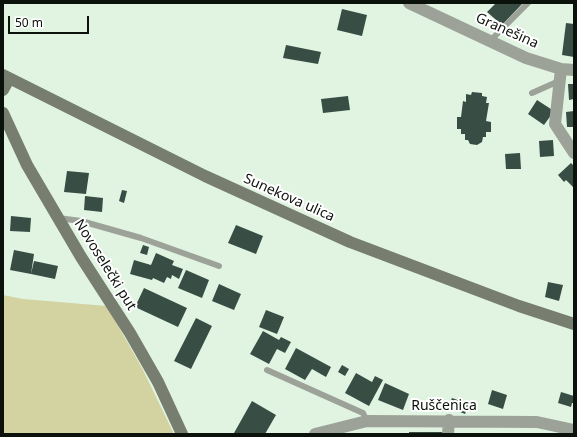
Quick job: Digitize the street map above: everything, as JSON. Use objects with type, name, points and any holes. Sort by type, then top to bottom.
[{"type":"street","name":"Granešina","points":[[409,3],[491,40],[560,75],[574,70]]},
{"type":"street","points":[[560,75],[555,124],[574,153]]},
{"type":"street","points":[[3,90],[6,77]]},
{"type":"street","name":"Sunekova ulica","points":[[6,77],[205,176],[350,242],[519,306],[574,324]]},
{"type":"street","name":"Novoselečki put","points":[[3,113],[27,165],[81,258],[134,339],[158,382],[182,434]]},
{"type":"street","points":[[448,434],[449,420]]},
{"type":"street","name":"Ruščenica","points":[[315,434],[367,421],[449,420],[537,422],[574,430]]},
{"type":"lane","points":[[491,40],[528,3]]},
{"type":"lane","points":[[532,93],[560,75]]},
{"type":"lane","points":[[58,218],[81,221],[141,238],[219,266]]},
{"type":"lane","points":[[267,370],[363,414],[367,421]]},
{"type":"green space","points":[[3,295],[23,299],[107,306],[143,370],[174,434],[3,434]]},
{"type":"building","points":[[496,3],[523,3],[502,25],[487,12]]},
{"type":"building","points":[[342,9],[367,15],[362,36],[337,30]]},
{"type":"building","points":[[566,23],[574,24],[574,57],[562,55]]},
{"type":"building","points":[[286,45],[321,52],[318,64],[283,58]]},
{"type":"building","points":[[568,84],[574,84],[574,99],[569,100]]},
{"type":"building","points":[[472,92],[482,93],[482,96],[487,97],[486,103],[489,103],[486,121],[491,122],[491,132],[486,132],[486,137],[483,137],[482,142],[477,145],[470,144],[468,140],[465,140],[465,134],[461,134],[461,129],[457,129],[457,117],[461,117],[463,101],[466,102],[466,94],[471,95]]},
{"type":"building","points":[[348,96],[350,110],[323,113],[321,99]]},
{"type":"building","points":[[537,100],[554,111],[544,125],[528,114]]},
{"type":"building","points":[[574,111],[574,127],[567,127],[566,112]]},
{"type":"building","points":[[553,140],[554,156],[540,157],[539,141]]},
{"type":"building","points":[[520,153],[521,169],[506,169],[505,154]]},
{"type":"building","points":[[571,163],[574,166],[574,188],[566,180],[564,182],[558,175]]},
{"type":"building","points":[[67,171],[89,173],[86,194],[64,192]]},
{"type":"building","points":[[122,190],[127,191],[124,203],[119,201]]},
{"type":"building","points":[[85,196],[103,198],[102,212],[84,210]]},
{"type":"building","points":[[11,216],[31,218],[30,232],[10,231]]},
{"type":"building","points":[[236,225],[263,236],[256,254],[228,243]]},
{"type":"building","points":[[143,245],[149,247],[147,255],[140,253]]},
{"type":"building","points":[[14,250],[34,254],[31,274],[10,270]]},
{"type":"building","points":[[156,253],[174,261],[172,265],[183,269],[179,279],[172,275],[171,279],[167,277],[164,283],[153,278],[152,280],[130,274],[134,260],[151,265]]},
{"type":"building","points":[[34,261],[58,266],[55,279],[31,274]]},
{"type":"building","points":[[186,270],[209,280],[202,298],[178,288]]},
{"type":"building","points":[[548,282],[563,285],[559,301],[545,297]]},
{"type":"building","points":[[219,284],[241,294],[234,310],[212,301]]},
{"type":"building","points":[[144,288],[187,308],[178,327],[135,307]]},
{"type":"building","points":[[266,310],[284,317],[277,334],[259,327]]},
{"type":"building","points":[[196,318],[212,326],[191,369],[174,361]]},
{"type":"building","points":[[263,331],[279,340],[281,337],[291,342],[285,353],[277,349],[269,364],[250,354]]},
{"type":"building","points":[[296,348],[331,367],[326,377],[312,369],[305,380],[285,369]]},
{"type":"building","points":[[342,365],[349,369],[345,376],[338,372]]},
{"type":"building","points":[[356,373],[372,382],[375,376],[383,380],[369,406],[345,393]]},
{"type":"building","points":[[385,383],[409,394],[403,410],[378,400]]},
{"type":"building","points":[[492,390],[507,395],[503,409],[488,404]]},
{"type":"building","points":[[561,392],[574,396],[574,403],[572,403],[571,407],[558,403]]},
{"type":"building","points":[[452,398],[469,404],[465,414],[448,407]]},
{"type":"building","points":[[252,401],[276,415],[265,434],[234,433]]},
{"type":"building","points":[[409,432],[443,432],[443,434],[409,434]]}]
